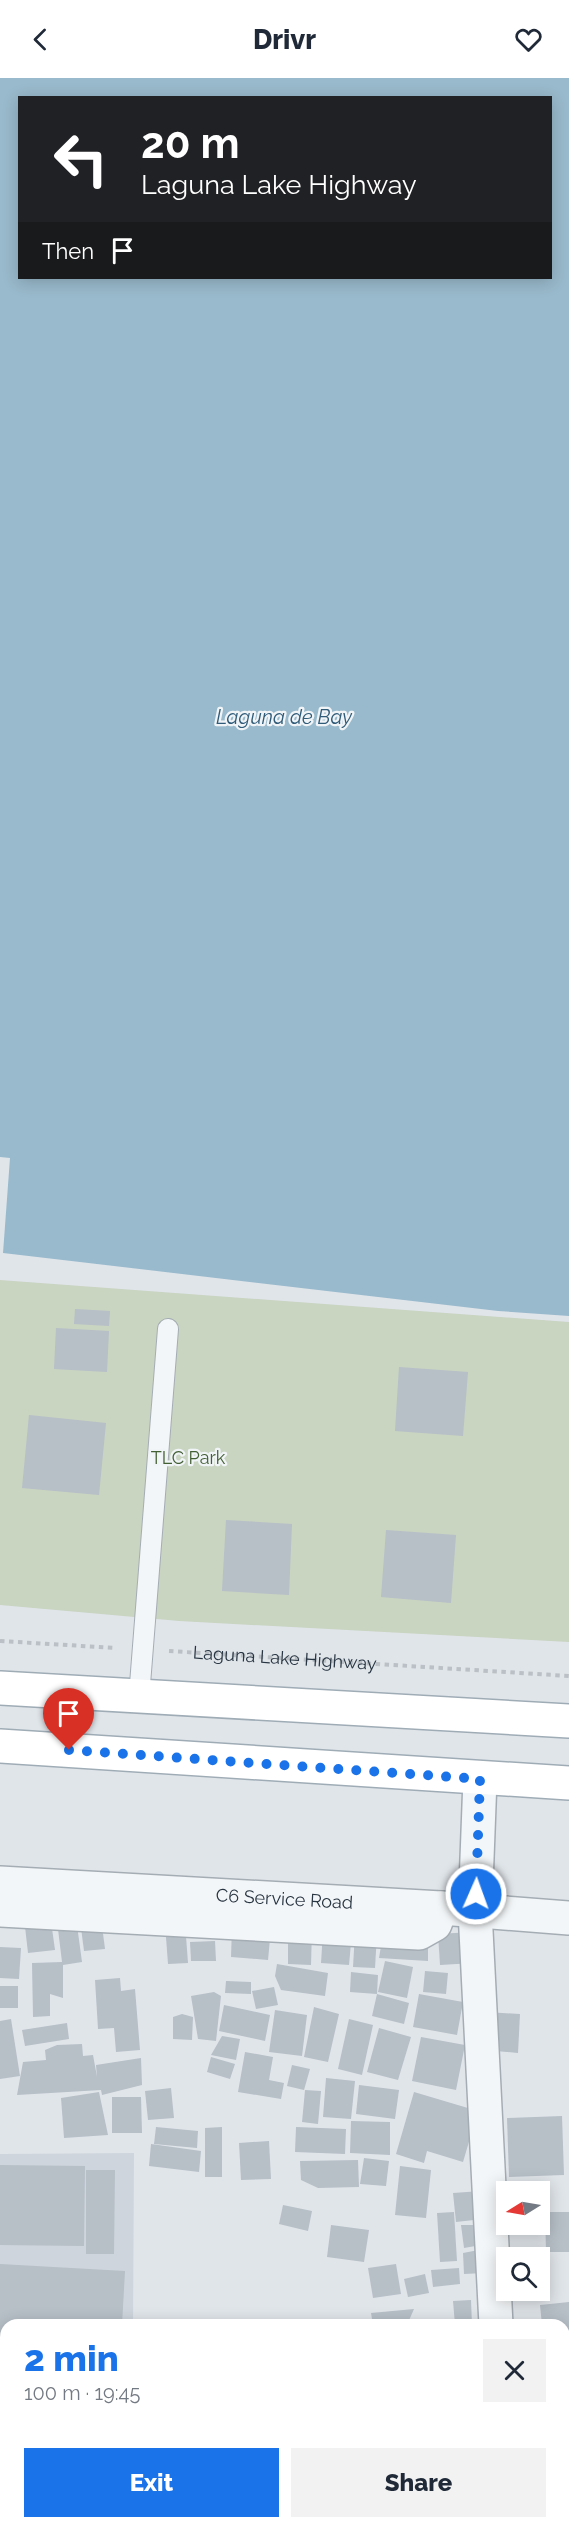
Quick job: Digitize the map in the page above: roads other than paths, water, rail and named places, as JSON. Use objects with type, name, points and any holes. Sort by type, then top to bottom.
[{"type":"main road","points":[[0,1688],[569,1721]]},
{"type":"main road","points":[[0,1746],[569,1783]]},
{"type":"street","points":[[480,1779],[476,1911],[496,2319]]},
{"type":"street","name":"C6 Service Road","points":[[0,1883],[441,1908],[569,1918]]},
{"type":"street","points":[[0,1910],[419,1933],[435,1924],[441,1908]]},
{"type":"lane","points":[[139,1697],[168,1329]]},
{"type":"water","name":"Laguna de Bay","points":[[0,78],[569,78],[569,1316],[498,1311],[3,1253],[10,1158],[0,1157]]},
{"type":"park label","name":"TLC Park","points":[[188,1458]]}]
